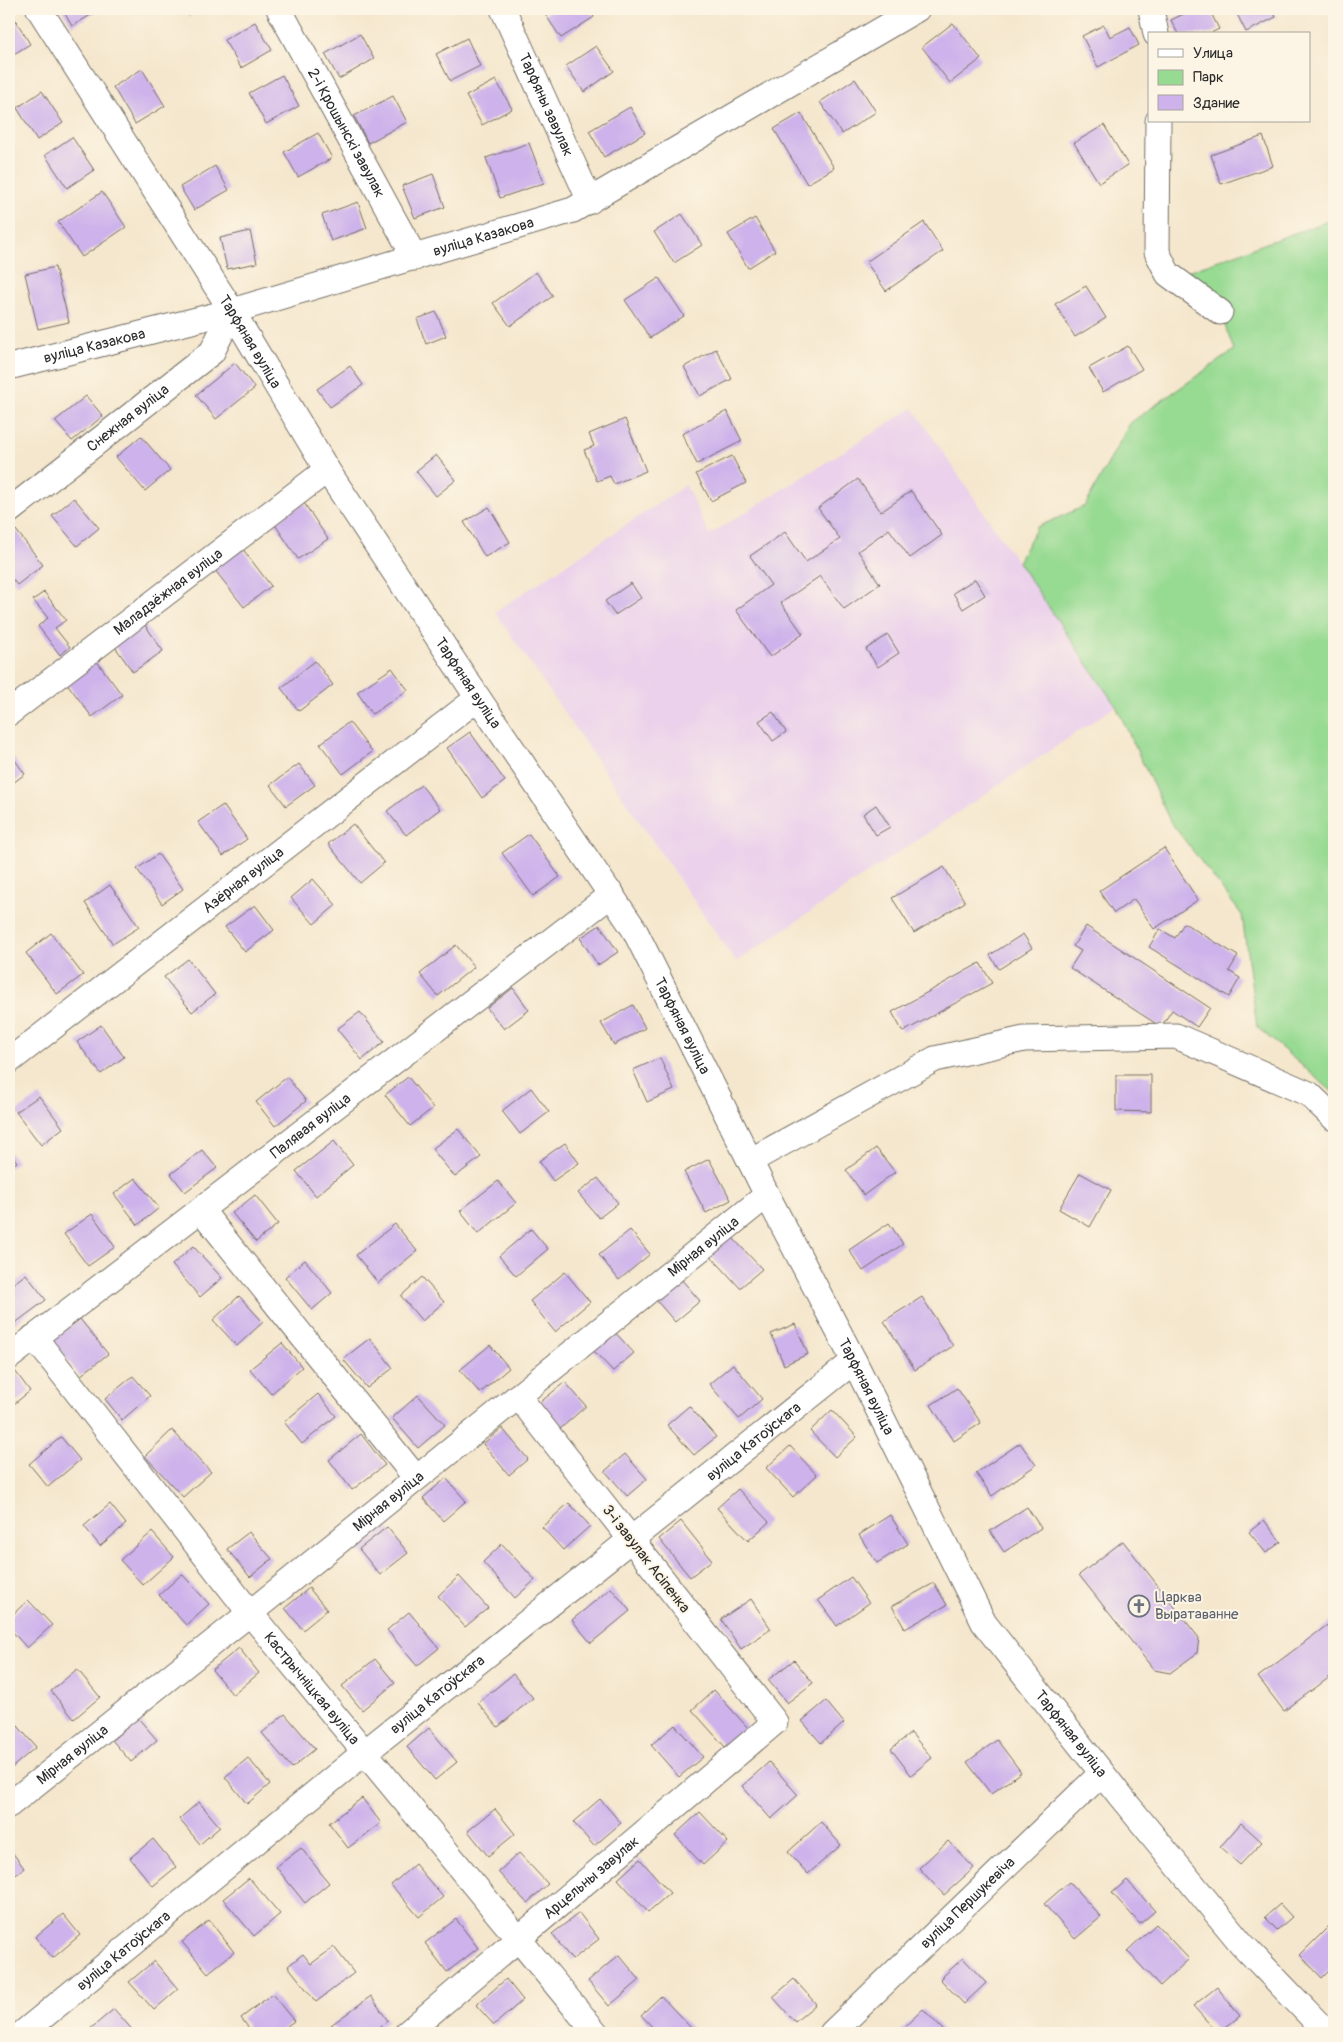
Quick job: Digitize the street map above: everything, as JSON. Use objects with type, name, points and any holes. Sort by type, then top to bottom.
[{"type":"street","name":"Тарфяная вуліца","points":[[39,9],[232,311],[327,470],[478,698],[634,928],[767,1196],[854,1361],[984,1623],[1102,1773],[1241,1943],[1327,2033]]},
{"type":"street","name":"2-і Крошынскі завулак","points":[[279,9],[415,258]]},
{"type":"street","name":"Тарфяны завулак","points":[[503,9],[590,201]]},
{"type":"street","points":[[1152,9],[1156,32]]},
{"type":"street","name":"вуліца Казакова","points":[[9,367],[232,311],[573,210],[904,12]]},
{"type":"street","points":[[1158,122],[1157,252],[1168,274],[1220,312]]},
{"type":"street","name":"Снежная вуліца","points":[[9,511],[212,352],[232,311]]},
{"type":"street","name":"Маладзёжная вуліца","points":[[9,713],[327,470]]},
{"type":"street","name":"Азёрная вуліца","points":[[9,1062],[478,698]]},
{"type":"street","name":"Палявая вуліца","points":[[9,1357],[612,894]]},
{"type":"street","points":[[750,1161],[936,1059],[1024,1039],[1176,1036],[1309,1094],[1334,1118]]},
{"type":"street","name":"Мірная вуліца","points":[[9,1805],[767,1196]]},
{"type":"street","points":[[201,1210],[416,1478]]},
{"type":"street","name":"Кастрычніцкая вуліца","points":[[34,1337],[250,1613],[596,2033]]},
{"type":"street","name":"вуліца Катоўскага","points":[[24,2033],[364,1752],[854,1361]]},
{"type":"street","name":"3-і завулак Асіпенка","points":[[518,1396],[775,1722]]},
{"type":"street","name":"Арцельны завулак","points":[[407,2033],[775,1722]]},
{"type":"street","name":"вуліца Першукевіча","points":[[832,2033],[1102,1773]]},
{"type":"shaded area","points":[[913,408],[1116,706],[736,962],[495,612],[686,485],[709,535]]},
{"type":"green space","points":[[1334,219],[1334,1093],[1257,1027],[1242,915],[1170,821],[1116,706],[1018,562],[1037,527],[1085,506],[1130,423],[1234,350],[1220,312],[1188,271]]},
{"type":"building","points":[[9,9],[30,44],[9,57]]},
{"type":"building","points":[[62,9],[101,9],[72,26]]},
{"type":"building","points":[[184,9],[199,9],[188,15]]},
{"type":"building","points":[[554,9],[589,9],[594,17],[561,38],[545,14]]},
{"type":"building","points":[[1194,9],[1209,9],[1219,29],[1213,32],[1177,32],[1171,20]]},
{"type":"building","points":[[1272,9],[1276,17],[1246,32],[1235,10]]},
{"type":"building","points":[[255,22],[272,50],[241,68],[224,40]]},
{"type":"building","points":[[953,23],[981,59],[950,83],[922,47]]},
{"type":"building","points":[[1104,25],[1110,37],[1130,27],[1139,45],[1098,67],[1082,36]]},
{"type":"building","points":[[360,34],[374,59],[339,79],[325,54]]},
{"type":"building","points":[[467,38],[480,66],[450,81],[436,54]]},
{"type":"building","points":[[596,46],[614,71],[584,92],[566,66]]},
{"type":"building","points":[[142,69],[165,106],[135,124],[113,87]]},
{"type":"building","points":[[282,75],[299,106],[266,124],[249,93]]},
{"type":"building","points":[[855,79],[876,112],[842,134],[820,102]]},
{"type":"building","points":[[496,80],[512,109],[482,125],[466,96]]},
{"type":"building","points":[[42,91],[63,123],[37,140],[17,108]]},
{"type":"building","points":[[393,96],[407,122],[368,143],[354,116]]},
{"type":"building","points":[[630,107],[645,133],[604,157],[589,131]]},
{"type":"building","points":[[801,113],[834,168],[807,184],[774,129]]},
{"type":"building","points":[[1104,125],[1128,165],[1099,183],[1074,143]]},
{"type":"building","points":[[318,133],[332,158],[298,177],[284,152]]},
{"type":"building","points":[[1263,136],[1273,166],[1221,184],[1211,155]]},
{"type":"building","points":[[72,137],[94,170],[67,188],[45,155]]},
{"type":"building","points":[[529,143],[544,183],[500,198],[486,158]]},
{"type":"building","points":[[215,166],[229,190],[194,210],[180,187]]},
{"type":"building","points":[[433,174],[445,207],[415,218],[402,186]]},
{"type":"building","points":[[102,192],[126,227],[82,257],[58,222]]},
{"type":"building","points":[[358,202],[367,228],[331,241],[322,215]]},
{"type":"building","points":[[682,214],[702,245],[674,263],[654,232]]},
{"type":"building","points":[[755,218],[775,251],[748,268],[728,234]]},
{"type":"building","points":[[924,222],[943,251],[886,291],[866,262]]},
{"type":"building","points":[[250,231],[257,263],[227,269],[220,238]]},
{"type":"building","points":[[55,267],[69,322],[38,329],[25,274]]},
{"type":"building","points":[[536,272],[553,296],[510,326],[493,303]]},
{"type":"building","points":[[659,278],[684,316],[650,338],[625,300]]},
{"type":"building","points":[[1086,286],[1106,318],[1075,337],[1055,304]]},
{"type":"building","points":[[436,312],[446,336],[426,344],[417,319]]},
{"type":"building","points":[[1128,346],[1142,369],[1103,392],[1089,368]]},
{"type":"building","points":[[716,349],[732,379],[700,396],[684,367]]},
{"type":"building","points":[[235,363],[255,388],[216,419],[196,395]]},
{"type":"building","points":[[350,366],[363,385],[330,407],[317,389]]},
{"type":"building","points":[[86,396],[103,416],[72,441],[55,421]]},
{"type":"building","points":[[727,411],[742,441],[697,464],[682,434]]},
{"type":"building","points":[[625,419],[646,471],[614,484],[610,476],[597,481],[584,450],[594,446],[589,434]]},
{"type":"building","points":[[141,436],[170,470],[145,491],[116,457]]},
{"type":"building","points":[[436,455],[456,480],[436,496],[416,471]]},
{"type":"building","points":[[732,456],[746,483],[711,501],[696,474]]},
{"type":"building","points":[[858,479],[881,512],[911,491],[942,535],[910,558],[889,529],[858,551],[880,584],[844,609],[820,576],[781,603],[803,634],[770,657],[736,610],[771,585],[750,556],[785,532],[806,562],[840,539],[818,508]]},
{"type":"building","points":[[74,498],[99,528],[77,546],[52,516]]},
{"type":"building","points":[[304,503],[328,539],[298,559],[274,523]]},
{"type":"building","points":[[489,507],[510,542],[485,557],[464,522]]},
{"type":"building","points":[[16,530],[43,565],[17,585],[9,575],[9,536]]},
{"type":"building","points":[[242,548],[271,586],[244,607],[214,569]]},
{"type":"building","points":[[975,579],[985,595],[963,609],[953,593]]},
{"type":"building","points":[[631,583],[641,598],[615,615],[605,601]]},
{"type":"building","points":[[44,592],[66,620],[55,628],[70,647],[60,655],[38,626],[48,618],[33,600]]},
{"type":"building","points":[[143,622],[163,651],[133,672],[113,644]]},
{"type":"building","points":[[888,635],[899,653],[878,667],[866,649]]},
{"type":"building","points":[[96,660],[122,695],[92,717],[66,682]]},
{"type":"building","points":[[315,661],[333,685],[299,711],[281,688]]},
{"type":"building","points":[[392,668],[408,690],[372,714],[357,692]]},
{"type":"building","points":[[773,712],[786,732],[773,741],[759,721]]},
{"type":"building","points":[[349,722],[372,752],[343,774],[320,744]]},
{"type":"building","points":[[470,732],[505,781],[482,798],[447,748]]},
{"type":"building","points":[[9,752],[25,774],[9,786]]},
{"type":"building","points":[[299,764],[315,785],[286,806],[270,785]]},
{"type":"building","points":[[421,785],[440,809],[406,835],[387,811]]},
{"type":"building","points":[[223,805],[247,839],[223,856],[198,822]]},
{"type":"building","points":[[876,805],[890,827],[876,835],[863,814]]},
{"type":"building","points":[[353,824],[384,863],[360,883],[328,844]]},
{"type":"building","points":[[529,834],[560,877],[533,896],[502,853]]},
{"type":"building","points":[[1164,848],[1198,900],[1154,929],[1134,899],[1114,913],[1099,891]]},
{"type":"building","points":[[158,854],[183,889],[162,904],[137,869]]},
{"type":"building","points":[[944,867],[965,902],[914,933],[892,898]]},
{"type":"building","points":[[313,879],[336,905],[314,924],[291,898]]},
{"type":"building","points":[[110,885],[139,927],[113,944],[85,903]]},
{"type":"building","points":[[255,905],[274,930],[245,952],[225,927]]},
{"type":"building","points":[[1184,923],[1238,956],[1229,971],[1240,978],[1229,997],[1149,947],[1160,929],[1175,938]]},
{"type":"building","points":[[600,925],[618,952],[598,965],[580,938]]},
{"type":"building","points":[[1086,926],[1210,1008],[1197,1027],[1172,1010],[1161,1027],[1070,968],[1081,951],[1073,946]]},
{"type":"building","points":[[51,933],[83,975],[57,994],[26,953]]},
{"type":"building","points":[[1023,934],[1032,948],[999,969],[990,955]]},
{"type":"building","points":[[456,945],[474,967],[438,996],[420,974]]},
{"type":"building","points":[[188,959],[215,994],[192,1012],[164,977]]},
{"type":"building","points":[[980,963],[992,983],[903,1032],[892,1012]]},
{"type":"building","points":[[513,988],[529,1010],[504,1029],[487,1008]]},
{"type":"building","points":[[633,1005],[645,1028],[614,1045],[601,1023]]},
{"type":"building","points":[[360,1012],[384,1042],[362,1060],[337,1029]]},
{"type":"building","points":[[101,1025],[124,1057],[101,1074],[77,1042]]},
{"type":"building","points":[[660,1058],[674,1090],[647,1102],[633,1070]]},
{"type":"building","points":[[1116,1075],[1151,1075],[1151,1112],[1116,1111]]},
{"type":"building","points":[[287,1077],[306,1101],[275,1126],[256,1102]]},
{"type":"building","points":[[408,1077],[433,1108],[410,1126],[385,1095]]},
{"type":"building","points":[[531,1088],[549,1112],[520,1134],[502,1111]]},
{"type":"building","points":[[39,1096],[63,1128],[41,1145],[16,1112]]},
{"type":"building","points":[[458,1129],[481,1157],[455,1177],[432,1149]]},
{"type":"building","points":[[334,1141],[353,1165],[316,1196],[296,1171]]},
{"type":"building","points":[[565,1143],[579,1163],[553,1181],[539,1161]]},
{"type":"building","points":[[876,1148],[895,1172],[864,1195],[846,1170]]},
{"type":"building","points":[[202,1150],[217,1168],[185,1192],[171,1174]]},
{"type":"building","points":[[9,1151],[17,1162],[9,1168]]},
{"type":"building","points":[[709,1159],[731,1200],[706,1213],[684,1172]]},
{"type":"building","points":[[1080,1173],[1111,1190],[1090,1227],[1059,1209]]},
{"type":"building","points":[[135,1178],[159,1208],[138,1225],[114,1194]]},
{"type":"building","points":[[598,1178],[618,1203],[599,1218],[578,1193]]},
{"type":"building","points":[[498,1181],[516,1203],[478,1234],[460,1211]]},
{"type":"building","points":[[255,1195],[278,1224],[256,1242],[232,1213]]},
{"type":"building","points":[[92,1214],[115,1247],[88,1266],[64,1234]]},
{"type":"building","points":[[889,1223],[903,1244],[863,1271],[849,1250]]},
{"type":"building","points":[[395,1224],[417,1251],[378,1283],[356,1255]]},
{"type":"building","points":[[531,1229],[548,1249],[516,1276],[499,1256]]},
{"type":"building","points":[[630,1230],[650,1254],[619,1280],[599,1255]]},
{"type":"building","points":[[731,1236],[762,1269],[740,1288],[710,1255]]},
{"type":"building","points":[[193,1246],[222,1278],[200,1297],[172,1265]]},
{"type":"building","points":[[305,1260],[332,1293],[312,1310],[285,1277]]},
{"type":"building","points":[[565,1272],[590,1302],[555,1332],[530,1301]]},
{"type":"building","points":[[26,1274],[46,1300],[14,1324],[9,1317],[9,1287]]},
{"type":"building","points":[[422,1277],[444,1302],[422,1321],[401,1296]]},
{"type":"building","points":[[681,1279],[700,1301],[675,1322],[656,1300]]},
{"type":"building","points":[[239,1296],[263,1322],[237,1346],[213,1320]]},
{"type":"building","points":[[922,1297],[953,1346],[915,1370],[884,1321]]},
{"type":"building","points":[[80,1319],[108,1354],[80,1376],[52,1340]]},
{"type":"building","points":[[795,1324],[808,1354],[784,1365],[771,1334]]},
{"type":"building","points":[[611,1328],[634,1353],[613,1371],[590,1347]]},
{"type":"building","points":[[370,1338],[393,1368],[367,1388],[343,1359]]},
{"type":"building","points":[[282,1343],[302,1367],[271,1394],[250,1369]]},
{"type":"building","points":[[490,1345],[509,1368],[480,1393],[460,1370]]},
{"type":"building","points":[[733,1364],[762,1399],[739,1419],[709,1384]]},
{"type":"building","points":[[12,1367],[30,1391],[9,1408],[9,1370]]},
{"type":"building","points":[[133,1376],[150,1396],[122,1420],[105,1399]]},
{"type":"building","points":[[565,1382],[586,1406],[560,1429],[538,1404]]},
{"type":"building","points":[[957,1388],[981,1423],[954,1441],[931,1405]]},
{"type":"building","points":[[318,1394],[336,1416],[302,1444],[284,1422]]},
{"type":"building","points":[[418,1395],[445,1425],[418,1448],[392,1418]]},
{"type":"building","points":[[689,1406],[716,1437],[694,1455],[667,1425]]},
{"type":"building","points":[[832,1410],[857,1437],[835,1457],[810,1431]]},
{"type":"building","points":[[502,1428],[528,1459],[509,1475],[483,1444]]},
{"type":"building","points":[[172,1430],[211,1472],[183,1497],[145,1456]]},
{"type":"building","points":[[361,1434],[385,1465],[352,1490],[329,1460]]},
{"type":"building","points":[[61,1437],[80,1460],[48,1487],[29,1464]]},
{"type":"building","points":[[1020,1443],[1036,1465],[992,1496],[976,1473]]},
{"type":"building","points":[[790,1446],[817,1475],[793,1497],[766,1468]]},
{"type":"building","points":[[625,1454],[647,1479],[627,1496],[605,1471]]},
{"type":"building","points":[[446,1478],[466,1501],[443,1521],[423,1498]]},
{"type":"building","points":[[738,1489],[769,1522],[748,1541],[717,1508]]},
{"type":"building","points":[[569,1503],[590,1526],[563,1550],[542,1527]]},
{"type":"building","points":[[110,1504],[126,1524],[100,1546],[84,1526]]},
{"type":"building","points":[[1027,1507],[1041,1528],[1004,1552],[990,1531]]},
{"type":"building","points":[[890,1515],[908,1544],[877,1563],[859,1535]]},
{"type":"building","points":[[1264,1520],[1281,1542],[1266,1553],[1249,1532]]},
{"type":"building","points":[[681,1521],[712,1560],[690,1577],[659,1539]]},
{"type":"building","points":[[387,1527],[408,1553],[380,1575],[359,1549]]},
{"type":"building","points":[[152,1532],[174,1557],[143,1585],[120,1560]]},
{"type":"building","points":[[249,1532],[272,1559],[250,1577],[227,1549]]},
{"type":"building","name":"Царква Выратаванне","points":[[1123,1541],[1199,1638],[1197,1653],[1170,1673],[1154,1670],[1079,1575]]},
{"type":"building","points":[[502,1544],[535,1580],[515,1598],[483,1562]]},
{"type":"building","points":[[182,1574],[209,1604],[186,1625],[159,1595]]},
{"type":"building","points":[[459,1576],[488,1608],[465,1627],[438,1596]]},
{"type":"building","points":[[851,1577],[869,1603],[837,1626],[818,1600]]},
{"type":"building","points":[[934,1583],[947,1605],[905,1629],[892,1606]]},
{"type":"building","points":[[309,1588],[327,1610],[303,1630],[285,1608]]},
{"type":"building","points":[[611,1588],[630,1611],[591,1643],[572,1620]]},
{"type":"building","points":[[751,1599],[771,1629],[741,1649],[721,1619]]},
{"type":"building","points":[[28,1600],[52,1625],[27,1648],[9,1628],[9,1618]]},
{"type":"building","points":[[409,1612],[439,1648],[417,1666],[387,1630]]},
{"type":"building","points":[[1334,1620],[1334,1674],[1284,1711],[1258,1677]]},
{"type":"building","points":[[239,1648],[259,1673],[233,1695],[212,1670]]},
{"type":"building","points":[[375,1659],[395,1683],[362,1710],[342,1686]]},
{"type":"building","points":[[794,1660],[813,1683],[787,1703],[768,1680]]},
{"type":"building","points":[[77,1669],[100,1697],[74,1719],[51,1691]]},
{"type":"building","points":[[513,1674],[533,1698],[498,1727],[478,1703]]},
{"type":"building","points":[[714,1690],[748,1728],[726,1748],[692,1710]]},
{"type":"building","points":[[826,1701],[844,1723],[821,1743],[802,1721]]},
{"type":"building","points":[[285,1714],[315,1749],[292,1768],[262,1733]]},
{"type":"building","points":[[138,1718],[157,1740],[131,1762],[112,1740]]},
{"type":"building","points":[[12,1719],[36,1747],[9,1770],[9,1722]]},
{"type":"building","points":[[675,1725],[703,1757],[679,1777],[651,1745]]},
{"type":"building","points":[[429,1728],[457,1762],[435,1780],[407,1747]]},
{"type":"building","points":[[911,1733],[932,1758],[911,1775],[891,1749]]},
{"type":"building","points":[[997,1740],[1021,1772],[991,1794],[967,1762]]},
{"type":"building","points":[[248,1758],[270,1784],[247,1804],[225,1777]]},
{"type":"building","points":[[769,1762],[798,1795],[771,1819],[742,1786]]},
{"type":"building","points":[[362,1798],[381,1823],[348,1848],[329,1823]]},
{"type":"building","points":[[600,1799],[621,1823],[594,1846],[573,1822]]},
{"type":"building","points":[[199,1802],[220,1827],[200,1844],[179,1819]]},
{"type":"building","points":[[495,1809],[515,1834],[488,1856],[468,1831]]},
{"type":"building","points":[[700,1812],[728,1842],[703,1865],[675,1835]]},
{"type":"building","points":[[821,1822],[841,1845],[808,1874],[788,1852]]},
{"type":"building","points":[[1241,1823],[1262,1842],[1240,1865],[1220,1847]]},
{"type":"building","points":[[153,1839],[176,1867],[153,1886],[130,1858]]},
{"type":"building","points":[[948,1841],[974,1868],[944,1895],[919,1868]]},
{"type":"building","points":[[9,1848],[24,1868],[9,1879]]},
{"type":"building","points":[[301,1848],[329,1883],[305,1903],[276,1867]]},
{"type":"building","points":[[519,1853],[548,1884],[527,1903],[498,1872]]},
{"type":"building","points":[[640,1859],[670,1893],[648,1912],[618,1879]]},
{"type":"building","points":[[415,1864],[443,1897],[419,1917],[391,1885]]},
{"type":"building","points":[[249,1878],[280,1914],[254,1936],[223,1899]]},
{"type":"building","points":[[1127,1880],[1155,1911],[1140,1924],[1112,1893]]},
{"type":"building","points":[[1069,1882],[1101,1917],[1075,1939],[1044,1904]]},
{"type":"building","points":[[1280,1904],[1292,1917],[1277,1930],[1265,1917]]},
{"type":"building","points":[[579,1913],[599,1939],[572,1960],[552,1934]]},
{"type":"building","points":[[63,1914],[80,1935],[53,1958],[35,1937]]},
{"type":"building","points":[[456,1919],[478,1948],[447,1972],[425,1943]]},
{"type":"building","points":[[209,1920],[234,1952],[208,1973],[182,1942]]},
{"type":"building","points":[[1334,1921],[1334,1966],[1322,1978],[1300,1955]]},
{"type":"building","points":[[1156,1924],[1189,1959],[1160,1986],[1127,1951]]},
{"type":"building","points":[[334,1947],[354,1973],[316,2002],[288,1966],[303,1954],[311,1964]]},
{"type":"building","points":[[619,1955],[640,1980],[609,2006],[588,1981]]},
{"type":"building","points":[[963,1958],[986,1983],[964,2004],[940,1979]]},
{"type":"building","points":[[154,1961],[178,1989],[154,2010],[129,1982]]},
{"type":"building","points":[[506,1979],[523,2000],[494,2025],[476,2005]]},
{"type":"building","points":[[794,1979],[816,2004],[795,2022],[773,1997]]},
{"type":"building","points":[[1217,1987],[1240,2016],[1218,2033],[1193,2006]]},
{"type":"building","points":[[272,1994],[294,2021],[278,2033],[253,2033],[241,2018]]},
{"type":"building","points":[[371,1996],[388,2021],[371,2033],[338,2033],[331,2025]]},
{"type":"building","points":[[661,1996],[693,2030],[689,2033],[658,2033],[641,2015]]},
{"type":"building","points":[[114,2009],[135,2033],[92,2033],[89,2030]]},
{"type":"building","points":[[923,2009],[943,2030],[940,2033],[898,2033]]},
{"type":"place","name":"Царква Выратаванне","points":[[1139,1606]]}]
